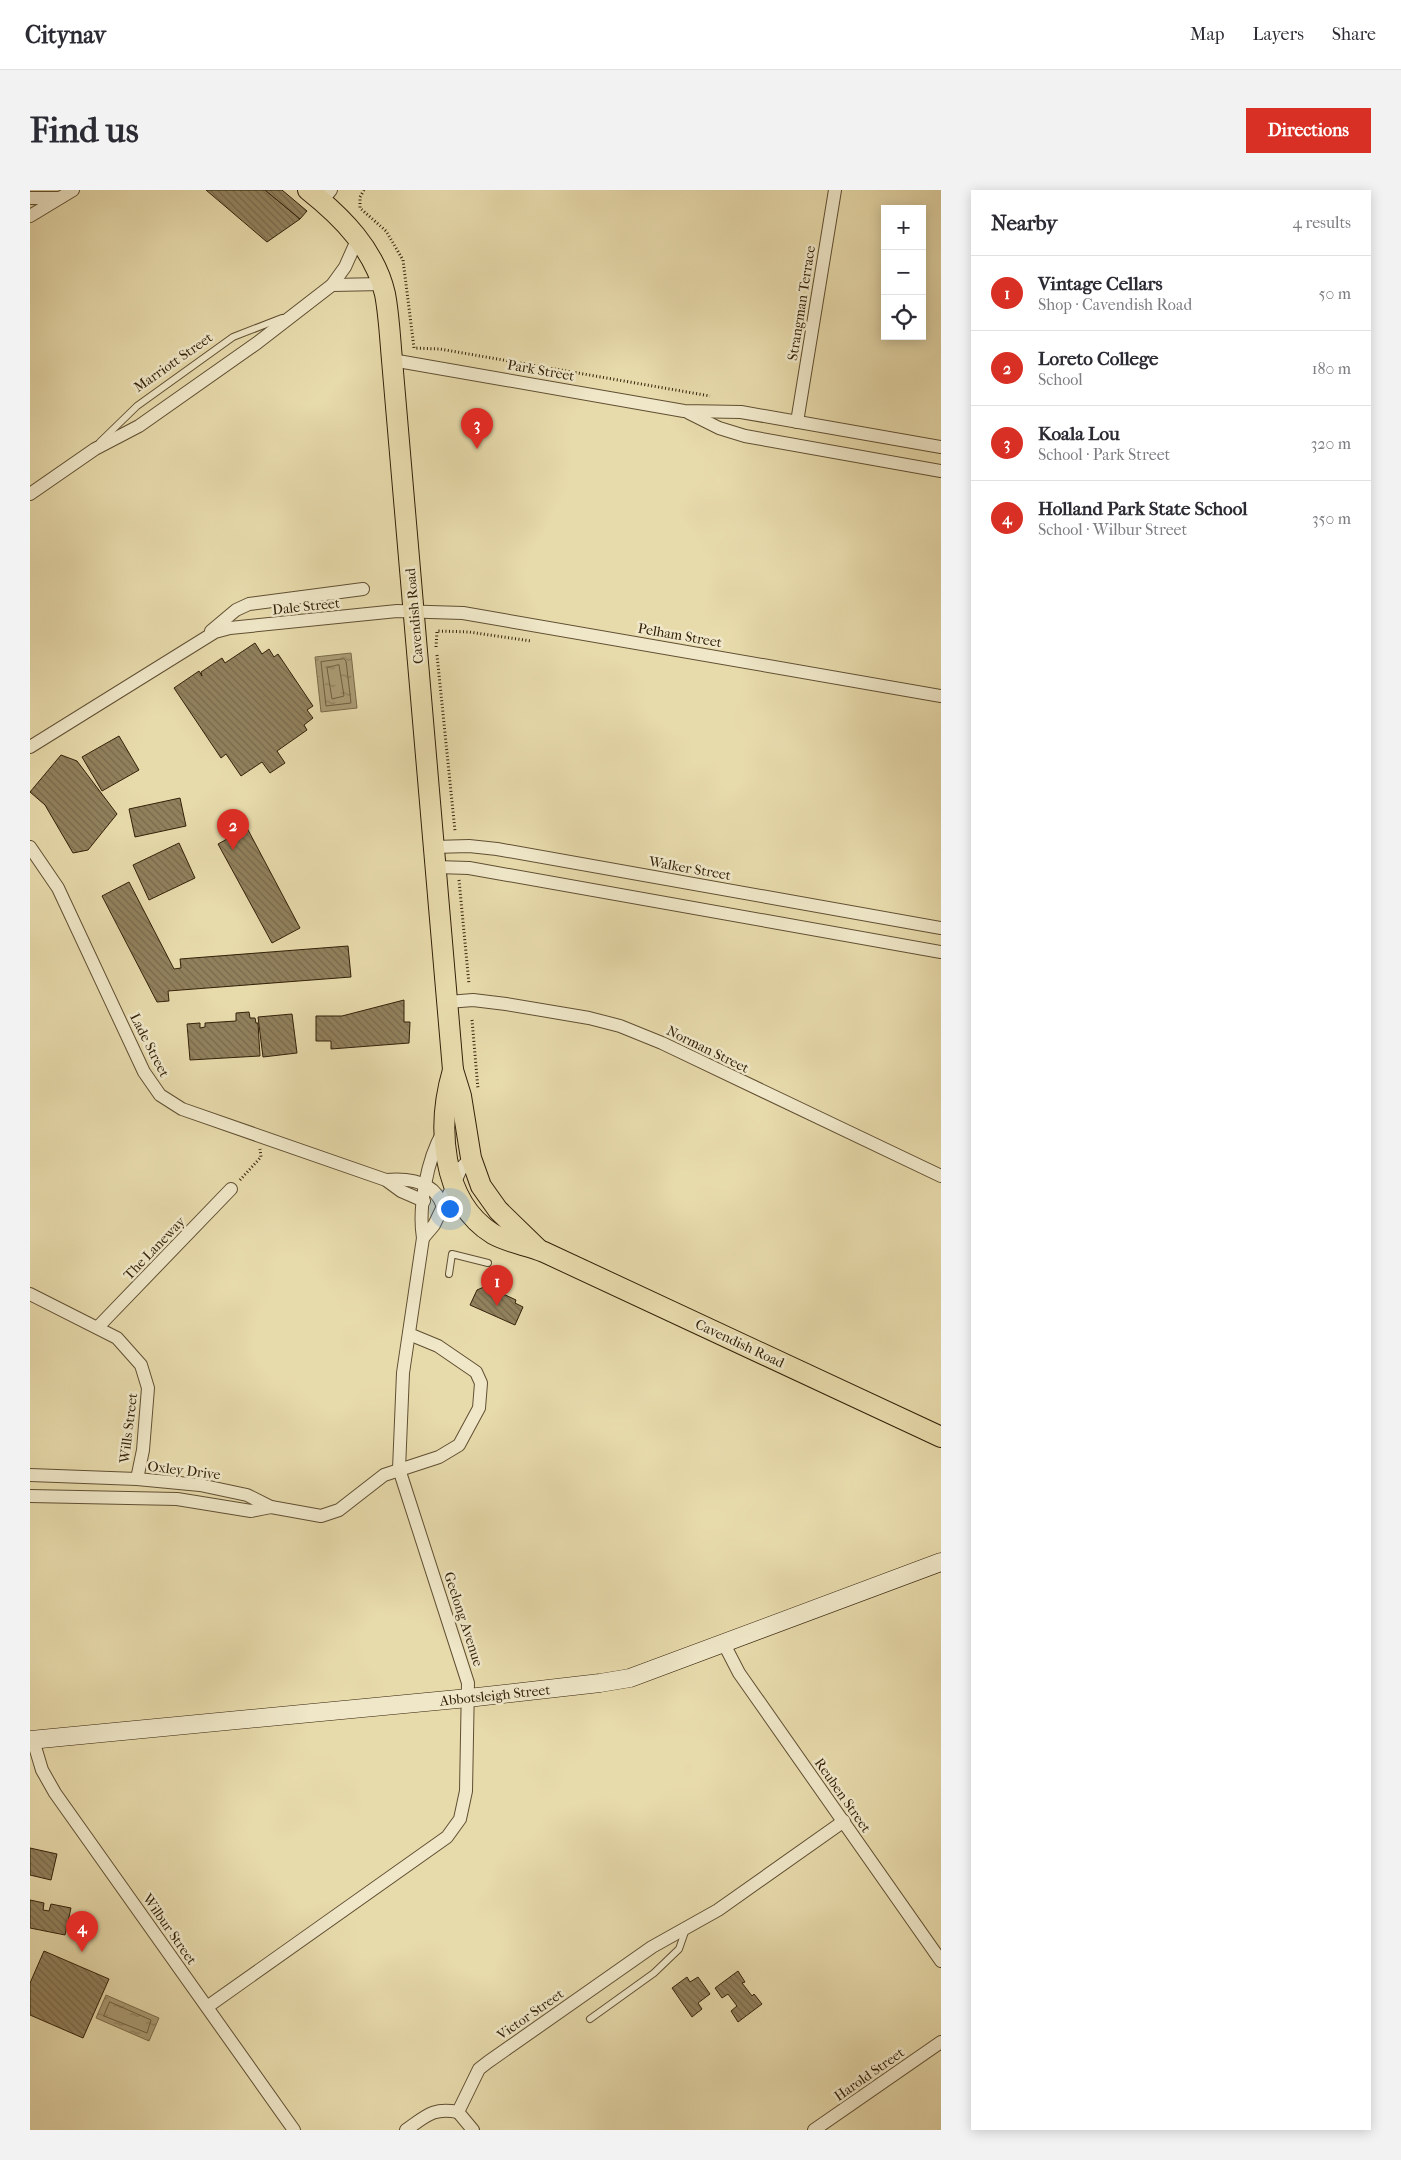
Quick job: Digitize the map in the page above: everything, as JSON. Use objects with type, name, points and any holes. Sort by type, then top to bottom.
[{"type":"main road","name":"Cavendish Road","points":[[321,194],[358,238],[382,284],[387,308],[453,1070],[461,1096],[471,1158],[481,1186],[489,1199],[538,1250]]},
{"type":"main road","name":"Cavendish Road","points":[[453,1070],[446,1093],[446,1152],[454,1188],[472,1216],[492,1233],[506,1240],[538,1250],[941,1437]]},
{"type":"street","points":[[30,216],[73,190]]},
{"type":"street","name":"Strangman Terrace","points":[[797,422],[835,190]]},
{"type":"street","points":[[30,198],[59,198]]},
{"type":"street","name":"Marriott Street","points":[[30,494],[88,454],[139,426],[256,343],[332,285],[346,267],[358,238]]},
{"type":"street","points":[[332,285],[382,284]]},
{"type":"street","name":"Park Street","points":[[392,360],[684,411],[741,412],[941,447]]},
{"type":"street","name":"Park Street","points":[[684,411],[719,428],[745,436],[941,471]]},
{"type":"street","name":"Dale Street","points":[[30,747],[203,637],[245,605],[362,589]]},
{"type":"street","name":"Dale Street","points":[[203,637],[230,628],[397,611],[414,612]]},
{"type":"street","name":"Pelham Street","points":[[414,612],[463,613],[941,696]]},
{"type":"street","name":"Walker Street","points":[[435,857],[469,846],[497,849],[941,928]]},
{"type":"street","name":"Lade Street","points":[[30,847],[58,888],[144,1072],[160,1095],[182,1109],[386,1180],[401,1192],[424,1201]]},
{"type":"street","points":[[435,857],[469,868],[941,952]]},
{"type":"street","name":"Norman Street","points":[[448,1002],[473,1000],[506,1004],[620,1026],[662,1043],[941,1176]]},
{"type":"street","name":"Geelong Avenue","points":[[207,2007],[447,1838],[460,1819],[466,1791],[468,1683],[460,1651],[399,1469],[403,1373],[423,1238],[420,1220],[432,1155],[446,1127]]},
{"type":"street","name":"Geelong Avenue","points":[[423,1238],[454,1188],[462,1167],[471,1158]]},
{"type":"street","name":"Lade Street","points":[[386,1180],[405,1179],[426,1185]]},
{"type":"street","points":[[426,1185],[438,1195],[443,1208]]},
{"type":"street","name":"The Laneway","points":[[98,1327],[231,1189]]},
{"type":"street","name":"Wills Street","points":[[30,1294],[118,1338],[141,1365],[148,1388],[143,1450],[137,1480]]},
{"type":"street","name":"Oxley Drive","points":[[30,1475],[200,1485],[247,1495],[271,1507],[321,1516],[339,1510],[384,1475],[439,1457],[460,1445],[479,1408],[482,1383],[476,1372],[438,1346],[409,1334]]},
{"type":"street","name":"Oxley Drive","points":[[30,1496],[177,1499],[251,1511],[271,1507]]},
{"type":"street","name":"Abbotsleigh Street","points":[[32,1740],[468,1698],[630,1678],[941,1562]]},
{"type":"street","name":"Reuben Street","points":[[724,1644],[739,1673],[941,1961]]},
{"type":"street","name":"Wilbur Street","points":[[32,1740],[42,1770],[55,1793],[294,2130]]},
{"type":"street","name":"Victor Street","points":[[458,2112],[479,2069],[652,1948],[687,1926],[718,1910],[844,1821]]},
{"type":"street","name":"Harold Street","points":[[814,2130],[941,2042]]},
{"type":"street","points":[[406,2130],[432,2112],[443,2109],[458,2112],[473,2130]]},
{"type":"lane","name":"Marriott Street","points":[[88,454],[137,406],[233,337],[289,316]]},
{"type":"lane","points":[[449,1274],[452,1254],[488,1263]]},
{"type":"lane","points":[[590,2019],[654,1973],[678,1948],[687,1926]]},
{"type":"path","points":[[364,190],[360,197],[360,208],[386,231],[403,260],[414,348],[440,349],[712,396]]},
{"type":"path","points":[[455,831],[436,646],[437,631],[469,632],[531,641]]},
{"type":"path","points":[[459,879],[469,984]]},
{"type":"path","points":[[472,1020],[479,1096]]},
{"type":"path","points":[[250,1170],[261,1157]]},
{"type":"water","points":[[351,653],[357,708],[321,712],[315,657]]},
{"type":"water","points":[[106,1995],[159,2018],[149,2041],[96,2018]]},
{"type":"building","points":[[206,190],[265,190],[300,219],[267,242]]},
{"type":"building","points":[[265,190],[282,190],[307,211],[300,219]]},
{"type":"building","points":[[255,643],[262,654],[269,649],[274,657],[278,654],[313,706],[307,710],[313,718],[304,725],[307,730],[277,751],[285,763],[270,773],[262,762],[241,776],[226,754],[221,758],[174,688],[199,671],[202,676],[201,672],[222,658],[225,663]]},
{"type":"building","points":[[119,736],[139,770],[102,791],[82,757]]},
{"type":"building","points":[[61,755],[77,761],[117,814],[88,850],[73,853],[45,805],[30,792]]},
{"type":"building","points":[[180,798],[186,826],[135,837],[129,809]]},
{"type":"building","points":[[247,828],[300,928],[272,943],[218,844]]},
{"type":"building","points":[[179,843],[195,878],[149,900],[133,865]]},
{"type":"building","points":[[129,882],[174,969],[181,968],[180,959],[348,946],[351,977],[168,991],[169,1001],[157,1002],[102,896]]},
{"type":"building","points":[[404,1000],[404,1022],[410,1022],[409,1043],[331,1049],[331,1041],[316,1041],[316,1016],[342,1016]]},
{"type":"building","points":[[249,1012],[250,1018],[255,1018],[256,1023],[258,1023],[260,1056],[190,1060],[187,1024],[200,1023],[200,1028],[205,1027],[205,1023],[236,1021],[236,1013]]},
{"type":"building","points":[[292,1014],[297,1053],[263,1057],[258,1017]]},
{"type":"building","points":[[486,1286],[516,1300],[515,1303],[523,1307],[515,1325],[470,1305],[477,1290]]},
{"type":"building","points":[[30,1848],[57,1854],[51,1880],[30,1875]]},
{"type":"building","points":[[30,1900],[44,1903],[43,1910],[49,1911],[51,1904],[71,1908],[65,1935],[30,1928]]},
{"type":"building","points":[[44,1951],[109,1979],[83,2038],[30,2015],[30,1983]]},
{"type":"building","points":[[738,1971],[745,1982],[742,1983],[752,1996],[754,1994],[762,2004],[738,2022],[731,2011],[737,2006],[728,1994],[722,1998],[715,1988]]},
{"type":"building","points":[[687,1977],[690,1982],[698,1977],[710,1994],[698,2003],[702,2009],[692,2017],[672,1988]]},
{"type":"place","name":"Koala Lou","points":[[477,449]]},
{"type":"place","name":"Loreto College","points":[[233,850]]},
{"type":"place","name":"Vintage Cellars","points":[[497,1306]]},
{"type":"place","name":"Holland Park State School","points":[[82,1952]]}]
